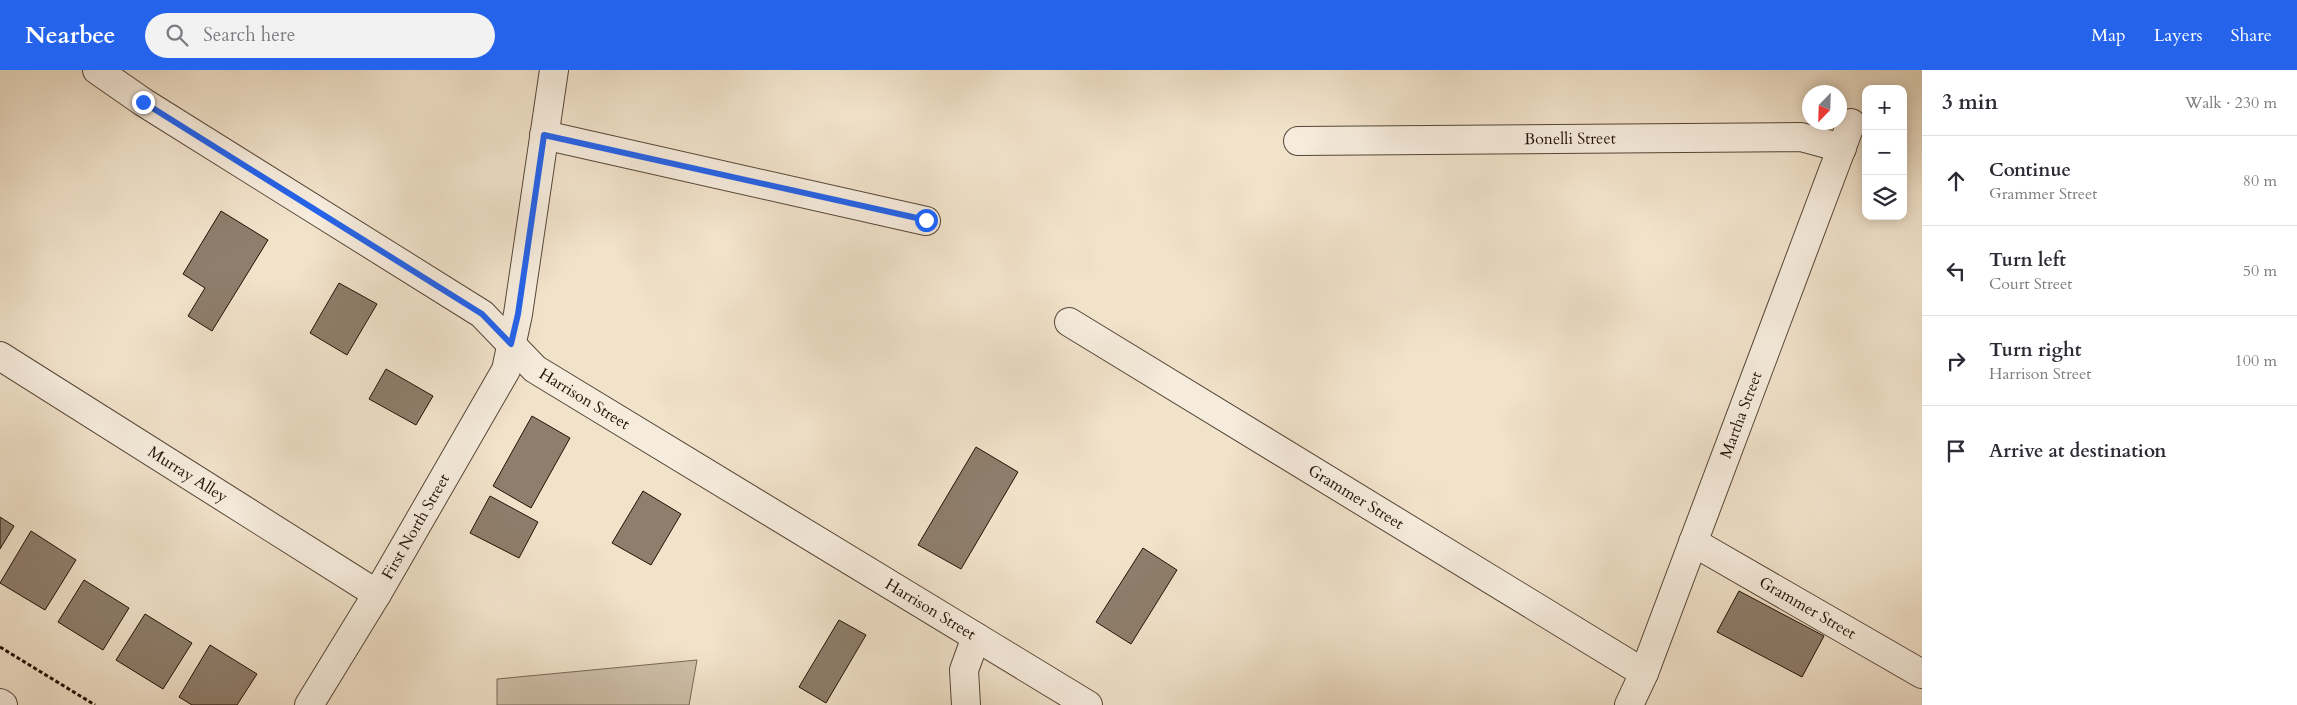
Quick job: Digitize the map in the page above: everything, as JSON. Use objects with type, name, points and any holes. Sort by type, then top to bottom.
[{"type":"street","name":"Harrison Street","points":[[97,70],[143,102],[482,314],[535,369],[1088,705]]},
{"type":"street","name":"First North Street","points":[[309,705],[377,594],[506,370],[518,314],[554,70]]},
{"type":"street","points":[[544,135],[926,220]]},
{"type":"street","name":"Bonelli Street","points":[[1298,141],[1846,136]]},
{"type":"street","name":"Martha Street","points":[[1628,705],[1644,672],[1846,136]]},
{"type":"street","name":"Grammer Street","points":[[1069,322],[1644,672]]},
{"type":"street","name":"Murray Alley","points":[[0,356],[377,594]]},
{"type":"street","name":"Grammer Street","points":[[1693,542],[1922,674]]},
{"type":"street","points":[[966,705],[964,670],[976,637]]},
{"type":"path","points":[[0,647],[95,705]]},
{"type":"shaded area","points":[[697,660],[689,705],[497,705],[497,679]]},
{"type":"building","points":[[221,211],[268,240],[212,331],[188,316],[205,288],[183,274]]},
{"type":"building","points":[[339,283],[377,304],[347,355],[310,333]]},
{"type":"building","points":[[386,369],[433,396],[416,425],[369,399]]},
{"type":"building","points":[[532,416],[570,438],[531,508],[493,486]]},
{"type":"building","points":[[976,447],[1018,472],[961,569],[918,545]]},
{"type":"building","points":[[643,491],[681,514],[651,565],[612,543]]},
{"type":"building","points":[[490,496],[538,522],[519,558],[470,533]]},
{"type":"building","points":[[0,517],[14,526],[0,549]]},
{"type":"building","points":[[31,531],[76,560],[45,610],[0,583]]},
{"type":"building","points":[[1143,548],[1177,570],[1131,644],[1096,622]]},
{"type":"building","points":[[84,580],[129,608],[103,650],[58,622]]},
{"type":"building","points":[[1739,591],[1824,636],[1802,677],[1717,632]]},
{"type":"building","points":[[145,614],[192,643],[163,689],[116,660]]},
{"type":"building","points":[[839,620],[866,635],[826,703],[799,687]]},
{"type":"building","points":[[210,645],[257,674],[237,705],[192,705],[179,697]]},
{"type":"route","points":[[143,102],[482,314],[511,344],[518,314],[544,135],[926,220]]}]
